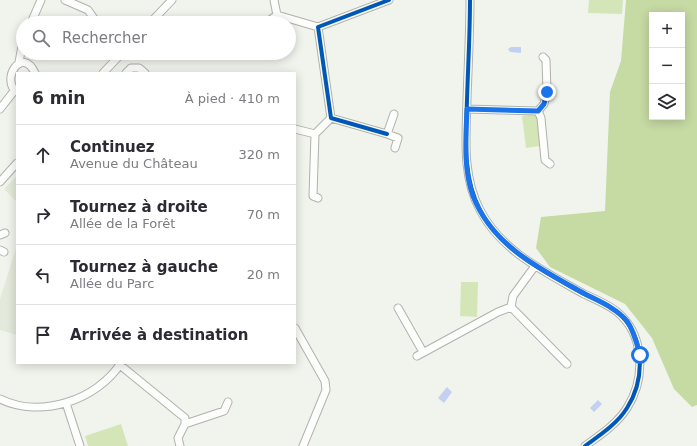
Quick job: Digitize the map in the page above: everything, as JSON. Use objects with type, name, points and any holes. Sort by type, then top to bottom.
[{"type":"street","points":[[34,16],[40,0]]},
{"type":"street","points":[[65,0],[88,10],[92,16]]},
{"type":"street","points":[[157,16],[172,0]]},
{"type":"street","points":[[274,0],[277,15],[280,16]]},
{"type":"street","points":[[296,21],[318,27],[375,2],[389,0]]},
{"type":"street","points":[[466,0],[470,10]]},
{"type":"street","points":[[470,0],[466,145],[468,174],[473,195],[493,230],[509,246],[535,266],[615,311],[628,322],[636,338],[640,355],[639,374],[635,392],[627,408],[613,424],[585,446]]},
{"type":"street","points":[[318,27],[330,118]]},
{"type":"street","points":[[538,111],[544,104],[547,92],[546,60],[543,57]]},
{"type":"street","points":[[103,72],[115,60]]},
{"type":"street","points":[[0,109],[15,91],[8,85],[6,80],[6,73],[11,66],[19,62],[28,65],[34,72]]},
{"type":"street","points":[[127,72],[131,68],[139,68],[144,72]]},
{"type":"street","points":[[467,109],[538,111]]},
{"type":"street","points":[[538,111],[541,118],[544,160],[550,164]]},
{"type":"street","points":[[387,134],[394,114]]},
{"type":"street","points":[[330,118],[398,138],[395,148]]},
{"type":"street","points":[[318,198],[313,196],[314,134],[330,118]]},
{"type":"street","points":[[296,129],[314,134]]},
{"type":"street","points":[[0,182],[16,164]]},
{"type":"street","points":[[511,307],[513,296],[535,266]]},
{"type":"street","points":[[398,308],[420,354],[498,312],[511,307]]},
{"type":"street","points":[[511,307],[567,364]]},
{"type":"street","points":[[296,330],[325,381],[326,390],[303,446]]},
{"type":"street","points":[[0,399],[24,406],[43,406],[66,403],[102,384],[121,364],[185,418],[185,424],[178,438],[180,446]]},
{"type":"street","points":[[185,424],[224,411],[228,402]]},
{"type":"street","points":[[66,403],[80,446]]},
{"type":"shaded area","points":[[16,177],[16,201],[4,189]]},
{"type":"shaded area","points":[[16,248],[16,335],[0,330],[0,299]]},
{"type":"green space","points":[[589,0],[623,0],[622,14],[588,13]]},
{"type":"green space","points":[[626,0],[697,0],[697,405],[692,407],[674,389],[652,338],[625,304],[550,267],[536,248],[541,217],[605,211],[610,92],[621,61]]},
{"type":"green space","points":[[537,114],[540,146],[526,148],[522,116]]},
{"type":"green space","points":[[461,282],[478,282],[477,317],[460,316]]},
{"type":"green space","points":[[121,424],[128,446],[88,446],[85,436]]},
{"type":"water","points":[[511,47],[521,47],[521,53],[510,52],[508,49]]},
{"type":"water","points":[[447,387],[452,392],[444,403],[438,398]]},
{"type":"water","points":[[598,400],[602,404],[594,412],[590,408]]},
{"type":"cycle path","points":[[387,134],[331,118],[318,27],[389,0]]},
{"type":"cycle path","points":[[470,0],[466,156],[470,184],[480,210],[500,237],[525,259],[539,269],[616,311],[626,321],[633,332],[637,344],[640,357],[640,370],[633,396],[627,408],[608,429],[585,446]]},
{"type":"route","points":[[547,92],[544,104],[538,111],[467,109],[466,145],[468,174],[473,195],[493,230],[509,246],[535,266],[615,311],[628,322],[636,338],[640,355]]}]
